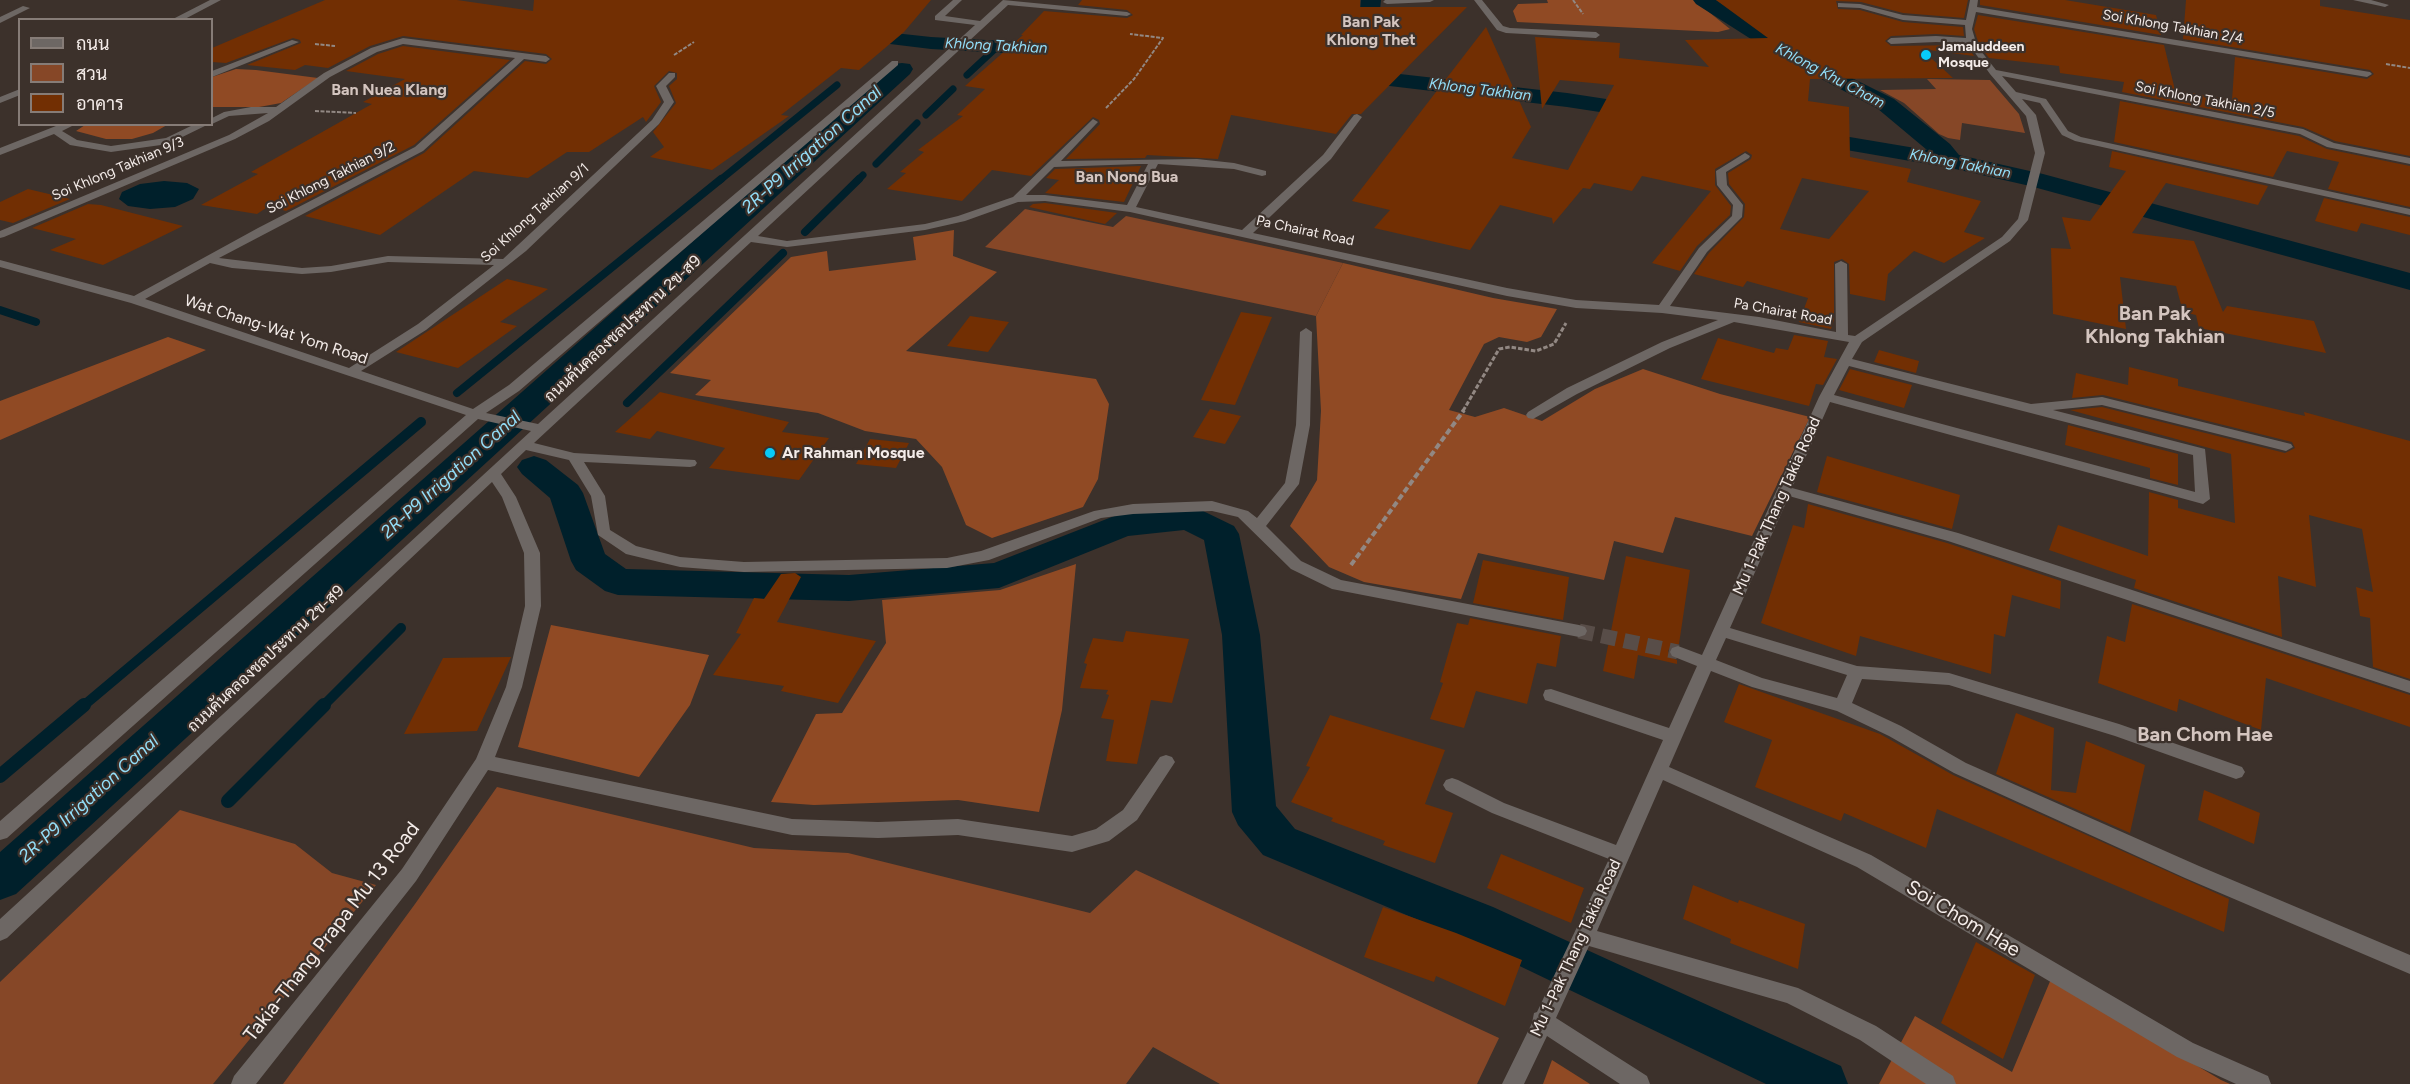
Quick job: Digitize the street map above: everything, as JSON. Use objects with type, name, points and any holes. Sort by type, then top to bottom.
[{"type":"street","points":[[179,18],[217,0]]},
{"type":"street","points":[[958,0],[938,18],[980,27]]},
{"type":"street","points":[[1388,2],[1430,0]]},
{"type":"street","points":[[1478,0],[1500,28],[1509,31],[1596,35]]},
{"type":"street","points":[[2357,0],[2385,5]]},
{"type":"street","points":[[1007,1],[1126,14]]},
{"type":"street","name":"ถนนคันคลองชลประทาน 2ข-ส9","points":[[0,932],[523,445],[534,427],[749,238],[1007,1]]},
{"type":"street","name":"Mu 1-Pak Thang Takia Road","points":[[1513,1084],[1541,1020],[1582,940],[1826,396],[1845,361],[1850,339],[2006,239],[2023,220],[2040,153],[2031,115],[1993,72],[1972,41],[1968,29],[1974,4]]},
{"type":"street","name":"Soi Khlong Takhian 2/4","points":[[1974,4],[2367,74]]},
{"type":"street","points":[[1841,5],[1860,6],[1903,17],[1970,23]]},
{"type":"street","points":[[0,20],[26,8]]},
{"type":"street","points":[[1892,41],[1936,39],[1972,41]]},
{"type":"street","name":"Soi Khlong Takhian 9/3","points":[[0,235],[232,137],[279,110],[327,75],[374,50],[403,41],[522,56]]},
{"type":"street","points":[[213,74],[295,42]]},
{"type":"street","points":[[522,56],[546,59]]},
{"type":"street","name":"Soi Khlong Takhian 9/2","points":[[135,300],[208,259],[419,149],[522,56]]},
{"type":"street","points":[[0,832],[895,63]]},
{"type":"street","name":"Soi Khlong Takhian 2/5","points":[[1993,72],[2303,132],[2331,145],[2410,161]]},
{"type":"street","name":"Soi Khlong Takhian 9/1","points":[[351,372],[422,327],[505,262],[656,122],[669,102],[661,86],[672,75]]},
{"type":"street","points":[[0,100],[18,93]]},
{"type":"street","points":[[2012,94],[2043,101],[2065,133],[2078,139],[2410,212]]},
{"type":"street","points":[[213,121],[227,114],[251,110],[279,110]]},
{"type":"street","points":[[1246,233],[1327,157],[1357,117]]},
{"type":"street","points":[[1017,199],[1093,122]]},
{"type":"street","points":[[0,152],[67,126]]},
{"type":"street","points":[[56,131],[74,143],[111,149],[168,141],[200,126]]},
{"type":"street","points":[[1662,309],[1703,250],[1737,217],[1738,205],[1722,186],[1721,171],[1745,156]]},
{"type":"street","points":[[1052,164],[1155,161],[1234,166],[1262,173]]},
{"type":"street","points":[[1130,209],[1155,161]]},
{"type":"street","name":"Pa Chairat Road","points":[[749,238],[787,244],[925,227],[961,219],[1017,199],[1045,198],[1130,209],[1483,287],[1576,304],[1662,309],[1733,318],[1850,339]]},
{"type":"street","points":[[208,259],[232,265],[302,271],[331,269],[387,259],[505,262]]},
{"type":"street","name":"Wat Chang-Wat Yom Road","points":[[0,263],[135,300],[483,416],[534,427]]},
{"type":"street","points":[[1841,264],[1850,339]]},
{"type":"street","points":[[1533,415],[1572,391],[1666,345],[1733,318]]},
{"type":"street","points":[[1258,526],[1292,484],[1303,425],[1306,332]]},
{"type":"street","points":[[1826,396],[2203,499],[2200,452],[1845,361]]},
{"type":"street","points":[[2031,408],[2102,401],[2286,447]]},
{"type":"street","points":[[523,445],[574,457],[690,463]]},
{"type":"street","points":[[574,457],[598,496],[603,532],[630,550],[680,562],[744,567],[947,563],[984,556],[1066,524],[1099,514],[1132,509],[1212,506],[1243,514],[1296,565],[1336,585],[1579,631]]},
{"type":"street","name":"Takia-Thang Prapa Mu 13 Road","points":[[242,1084],[409,875],[484,762],[514,687],[533,606],[532,553],[509,497],[492,473]]},
{"type":"street","points":[[1784,490],[1953,537],[2410,687]]},
{"type":"street","points":[[1721,631],[1857,672],[1950,679],[2119,731],[2236,772]]},
{"type":"street","points":[[1678,652],[1758,683],[1842,706],[1895,731],[1971,772],[2192,872],[2410,965]]},
{"type":"street","points":[[1842,706],[1857,672]]},
{"type":"street","points":[[1551,695],[1673,736]]},
{"type":"street","points":[[484,762],[792,827],[878,830],[958,827],[1072,844],[1102,835],[1130,815],[1166,762]]},
{"type":"street","name":"Soi Chom Hae","points":[[1658,770],[1864,861],[2185,1050],[2260,1084]]},
{"type":"street","points":[[1452,784],[1498,808],[1620,855]]},
{"type":"street","points":[[1582,940],[1791,995],[1868,1033],[1945,1084]]},
{"type":"street","points":[[1541,1020],[1639,1084]]},
{"type":"path","points":[[1093,122],[1134,79],[1159,43]]},
{"type":"path","points":[[1336,585],[1466,407],[1499,349],[1510,347],[1536,351],[1554,344],[1576,304]]},
{"type":"green space","points":[[1927,79],[1990,80],[2019,114],[2025,133],[1962,123],[1960,140],[1948,138],[1939,134],[1904,103],[1880,90],[1936,89]]},
{"type":"green space","points":[[1025,209],[1113,227],[1126,216],[1343,263],[1316,316],[985,247]]},
{"type":"green space","points":[[497,787],[754,848],[848,853],[1090,913],[1136,870],[1499,1038],[1477,1084],[1220,1084],[1153,1047],[1126,1084],[283,1084],[415,904]]},
{"type":"green space","points":[[180,810],[295,844],[332,873],[376,885],[213,1084],[0,1084],[0,982]]},
{"type":"shaded area","points":[[1547,0],[1694,0],[1730,29],[1718,32],[1517,22],[1513,11],[1518,4],[1548,3]]},
{"type":"shaded area","points":[[236,69],[318,78],[281,103],[259,107],[213,107],[213,77]]},
{"type":"shaded area","points":[[84,126],[165,126],[153,133],[132,139],[106,139],[76,131]]},
{"type":"shaded area","points":[[954,230],[953,256],[997,272],[906,351],[1096,379],[1109,404],[1098,479],[1083,507],[992,538],[966,525],[942,467],[916,439],[865,431],[818,413],[695,395],[711,380],[670,373],[791,257],[827,251],[829,271],[916,260],[913,237]]},
{"type":"shaded area","points":[[1343,263],[1493,298],[1557,309],[1541,337],[1527,342],[1499,337],[1484,344],[1449,410],[1475,417],[1504,408],[1542,421],[1595,389],[1643,369],[1720,394],[1810,417],[1752,536],[1675,517],[1663,553],[1614,541],[1604,580],[1478,553],[1461,599],[1364,582],[1329,567],[1290,526],[1317,480],[1321,411],[1316,316]]},
{"type":"shaded area","points":[[168,337],[206,350],[0,440],[0,401]]},
{"type":"shaded area","points":[[1076,564],[1062,710],[1039,812],[958,800],[814,805],[771,802],[816,714],[842,713],[886,643],[882,600],[1000,590]]},
{"type":"shaded area","points":[[551,625],[709,655],[690,705],[639,777],[518,747]]},
{"type":"shaded area","points":[[2051,979],[2230,1084],[1879,1084],[1915,1016],[2012,1072]]},
{"type":"shaded area","points":[[1552,1060],[1590,1084],[1543,1084]]},
{"type":"water","points":[[164,181],[187,183],[199,189],[193,199],[175,207],[150,209],[128,206],[119,199],[122,192],[140,184]]},
{"type":"building","points":[[325,0],[457,0],[533,11],[534,0],[931,0],[904,32],[859,70],[841,68],[781,115],[789,116],[712,170],[650,157],[664,147],[653,132],[676,103],[669,86],[677,79],[677,73],[669,71],[654,86],[661,102],[646,122],[643,117],[589,152],[567,152],[528,178],[474,171],[380,235],[305,216],[424,153],[525,61],[546,64],[552,59],[546,54],[403,36],[370,46],[328,68],[305,65],[295,70],[247,65],[301,43],[300,40],[293,38],[226,63],[213,62],[213,48]]},
{"type":"building","points":[[1082,0],[1360,0],[1360,7],[1467,7],[1361,114],[1352,114],[1336,134],[1231,115],[1218,159],[1147,155],[1145,158],[1066,159],[1100,124],[1099,120],[1093,117],[1031,176],[992,170],[962,201],[887,189],[906,173],[900,172],[924,152],[918,150],[963,116],[957,115],[985,89],[965,86],[1023,35],[1021,35],[1044,11],[1127,18],[1133,15],[1127,10],[1078,5]]},
{"type":"building","points":[[1716,0],[1968,0],[1964,18],[1903,13],[1861,2],[1836,1],[1838,9],[1860,10],[1903,22],[1963,27],[1964,36],[1936,34],[1891,36],[1885,41],[1891,46],[1967,45],[1974,56],[1921,49],[1953,78],[1810,79],[1808,101],[1849,107],[1850,157],[1911,169],[1907,182],[1981,201],[1964,232],[1985,238],[1944,263],[1914,251],[1888,274],[1885,301],[1850,294],[1849,264],[1842,259],[1834,262],[1834,320],[1831,329],[1799,322],[1808,298],[1747,281],[1743,287],[1694,274],[1709,253],[1744,217],[1745,204],[1729,184],[1728,173],[1751,159],[1752,155],[1746,151],[1715,169],[1715,185],[1731,206],[1730,215],[1697,246],[1680,271],[1652,263],[1711,191],[1642,176],[1632,191],[1594,183],[1590,189],[1583,188],[1553,224],[1552,218],[1500,205],[1470,250],[1374,228],[1390,210],[1352,201],[1486,27],[1531,127],[1512,158],[1568,170],[1614,85],[1560,80],[1542,109],[1535,37],[1620,43],[1619,58],[1709,67],[1685,40],[1768,38]],"holes":[[[1802,178],[1869,191],[1829,239],[1780,229]]]},
{"type":"building","points":[[1980,0],[2065,0],[2156,15],[2161,35],[1980,5]]},
{"type":"building","points":[[2186,0],[2320,0],[2320,6],[2410,20],[2410,156],[2335,141],[2303,127],[2122,92],[2124,82],[2060,73],[2059,66],[1989,58],[1979,45],[1974,29],[1978,15],[2164,45],[2175,90],[2232,100],[2235,57],[2367,79],[2374,74],[2370,70],[2183,39]]},
{"type":"building","points":[[403,46],[510,60],[414,145],[286,211],[269,206],[257,214],[201,205],[258,174],[251,172],[372,104],[363,102],[405,79],[346,71],[378,54]]},
{"type":"building","points":[[2120,101],[2299,136],[2327,149],[2410,166],[2410,207],[2328,189],[2339,162],[2287,151],[2273,177],[2114,142]]},
{"type":"building","points":[[2112,151],[2268,186],[2258,205],[2166,183],[2132,233],[2194,241],[2223,312],[2227,306],[2314,321],[2326,353],[2199,328],[2196,315],[2183,312],[2176,286],[2120,277],[2126,329],[2053,314],[2051,248],[2071,249],[2062,217],[2090,221],[2126,171],[2109,167]]},
{"type":"building","points":[[1141,166],[1124,202],[1045,193],[1059,180],[1046,178],[1055,169]]},
{"type":"building","points":[[28,189],[70,199],[13,223],[0,220],[0,202]]},
{"type":"building","points":[[2324,198],[2410,217],[2410,235],[2361,223],[2357,232],[2315,221]]},
{"type":"building","points":[[1045,203],[1117,213],[1105,224],[1029,207],[1033,204]]},
{"type":"building","points":[[88,204],[101,205],[183,226],[103,265],[50,250],[76,239],[32,228]]},
{"type":"building","points":[[507,279],[548,289],[500,322],[517,326],[458,368],[396,352]]},
{"type":"building","points":[[1241,312],[1272,317],[1235,405],[1201,400]]},
{"type":"building","points":[[970,316],[1009,322],[988,352],[947,346]]},
{"type":"building","points":[[1794,335],[1828,341],[1824,357],[1837,359],[1823,385],[1816,384],[1809,406],[1701,379],[1718,338],[1774,353],[1776,348],[1788,350]]},
{"type":"building","points":[[1879,350],[1919,361],[1916,373],[1874,362]]},
{"type":"building","points":[[2129,367],[2178,379],[2178,386],[2305,416],[2304,412],[2410,441],[2410,679],[2373,667],[2370,618],[2360,616],[2356,587],[2373,592],[2362,529],[2309,515],[2316,587],[2278,576],[2282,637],[2134,588],[2136,580],[2049,550],[2058,525],[2148,556],[2149,492],[2178,500],[2178,508],[2235,523],[2231,454],[2070,410],[2102,407],[2285,453],[2295,448],[2292,442],[2103,395],[2072,398],[2076,373],[2128,385]]},
{"type":"building","points":[[1850,369],[1912,385],[1904,408],[1839,390]]},
{"type":"building","points":[[660,392],[789,422],[782,432],[829,438],[799,480],[709,468],[725,448],[657,431],[650,439],[615,432]]},
{"type":"building","points":[[1210,409],[1241,416],[1225,444],[1193,437]]},
{"type":"building","points":[[2068,425],[2178,454],[2178,485],[2150,478],[2150,468],[2065,445]]},
{"type":"building","points":[[870,439],[909,443],[896,468],[856,464]]},
{"type":"building","points":[[1827,456],[1960,495],[1952,529],[1817,492]]},
{"type":"building","points":[[1808,504],[1947,543],[2061,581],[2060,609],[2012,595],[2005,637],[1994,634],[1991,674],[1860,636],[1856,656],[1761,623],[1793,525],[1804,528]]},
{"type":"building","points":[[1626,556],[1690,570],[1679,644],[1671,646],[1668,651],[1670,657],[1677,660],[1677,664],[1638,655],[1634,679],[1603,671]]},
{"type":"building","points":[[1483,560],[1569,577],[1563,620],[1473,603]]},
{"type":"building","points":[[795,573],[801,577],[777,622],[876,641],[838,703],[781,691],[784,686],[713,675],[741,634],[736,633],[754,598],[764,599],[781,574]]},
{"type":"building","points":[[2132,604],[2410,695],[2410,727],[2266,678],[2261,730],[2179,699],[2177,712],[2098,683],[2107,636],[2125,642]]},
{"type":"building","points":[[1470,618],[1561,636],[1556,667],[1537,663],[1527,704],[1476,691],[1464,728],[1430,719],[1443,683],[1440,682],[1457,623],[1468,625]]},
{"type":"building","points":[[1126,631],[1189,639],[1172,703],[1151,700],[1137,764],[1106,761],[1114,720],[1101,718],[1109,695],[1106,694],[1108,690],[1080,688],[1087,664],[1084,663],[1093,638],[1123,642]]},
{"type":"building","points":[[511,657],[477,731],[404,734],[443,658]]},
{"type":"building","points":[[1739,684],[1880,734],[1953,775],[2229,899],[2224,932],[1937,809],[1926,848],[1844,813],[1841,821],[1755,787],[1772,740],[1724,722]]},
{"type":"building","points":[[2016,713],[2054,728],[2051,790],[2076,793],[2086,741],[2145,765],[2130,833],[1996,774]]},
{"type":"building","points":[[1330,715],[1445,750],[1425,804],[1453,813],[1435,863],[1383,845],[1385,841],[1331,821],[1333,818],[1291,802],[1310,767],[1306,766]]},
{"type":"building","points":[[2204,790],[2260,813],[2254,844],[2198,820]]},
{"type":"building","points":[[1501,854],[1584,888],[1571,923],[1487,888]]},
{"type":"building","points":[[1693,885],[1738,903],[1739,900],[1805,924],[1798,969],[1730,943],[1731,939],[1683,919]]},
{"type":"building","points":[[1383,907],[1522,960],[1505,1006],[1436,976],[1434,982],[1364,957]]},
{"type":"building","points":[[1976,942],[2035,975],[2003,1059],[1941,1023]]},
{"type":"waterway","points":[[1371,0],[1370,11],[1402,42]]},
{"type":"waterway","name":"Khlong Khu Cham","points":[[1703,0],[1783,51],[1886,104],[1941,149],[1951,161]]},
{"type":"waterway","name":"Khlong Takhian","points":[[848,34],[931,43],[1059,50]]},
{"type":"waterway","points":[[967,75],[997,47]]},
{"type":"waterway","name":"2R-P9 Irrigation Canal","points":[[0,880],[902,69]]},
{"type":"waterway","name":"Khlong Takhian","points":[[1347,75],[1567,100],[1652,113]]},
{"type":"waterway","points":[[719,181],[837,85]]},
{"type":"waterway","points":[[926,115],[953,89]]},
{"type":"waterway","points":[[876,164],[917,123]]},
{"type":"waterway","name":"Khlong Takhian","points":[[1802,136],[1951,161]]},
{"type":"waterway","name":"Khlong Takhian","points":[[1951,161],[2034,179],[2410,282]]},
{"type":"waterway","points":[[859,179],[863,175]]},
{"type":"waterway","points":[[457,393],[721,179]]},
{"type":"waterway","points":[[805,232],[859,179]]},
{"type":"waterway","points":[[627,403],[783,253]]},
{"type":"waterway","points":[[0,310],[36,322]]},
{"type":"waterway","points":[[82,707],[421,422]]},
{"type":"waterway","points":[[534,467],[566,493],[589,561],[618,582],[849,588],[999,575],[1122,525],[1189,518],[1221,534],[1241,635],[1254,812],[1279,842],[1476,922],[1822,1084]]},
{"type":"waterway","points":[[228,801],[401,628]]},
{"type":"waterway","points":[[0,776],[84,705]]},
{"type":"tunnel","points":[[1579,631],[1678,652]]},
{"type":"place","name":"Jamaluddeen Mosque","points":[[1926,55]]},
{"type":"place","name":"Ar Rahman Mosque","points":[[770,453]]},
{"type":"district","name":"Ban Pak Khlong Thet","points":[[1371,31]]},
{"type":"district","name":"Ban Nuea Klang","points":[[389,90]]},
{"type":"district","name":"Ban Nong Bua","points":[[1127,177]]},
{"type":"district","name":"Ban Pak Khlong Takhian","points":[[2155,326]]},
{"type":"district","name":"Ban Chom Hae","points":[[2205,735]]}]
